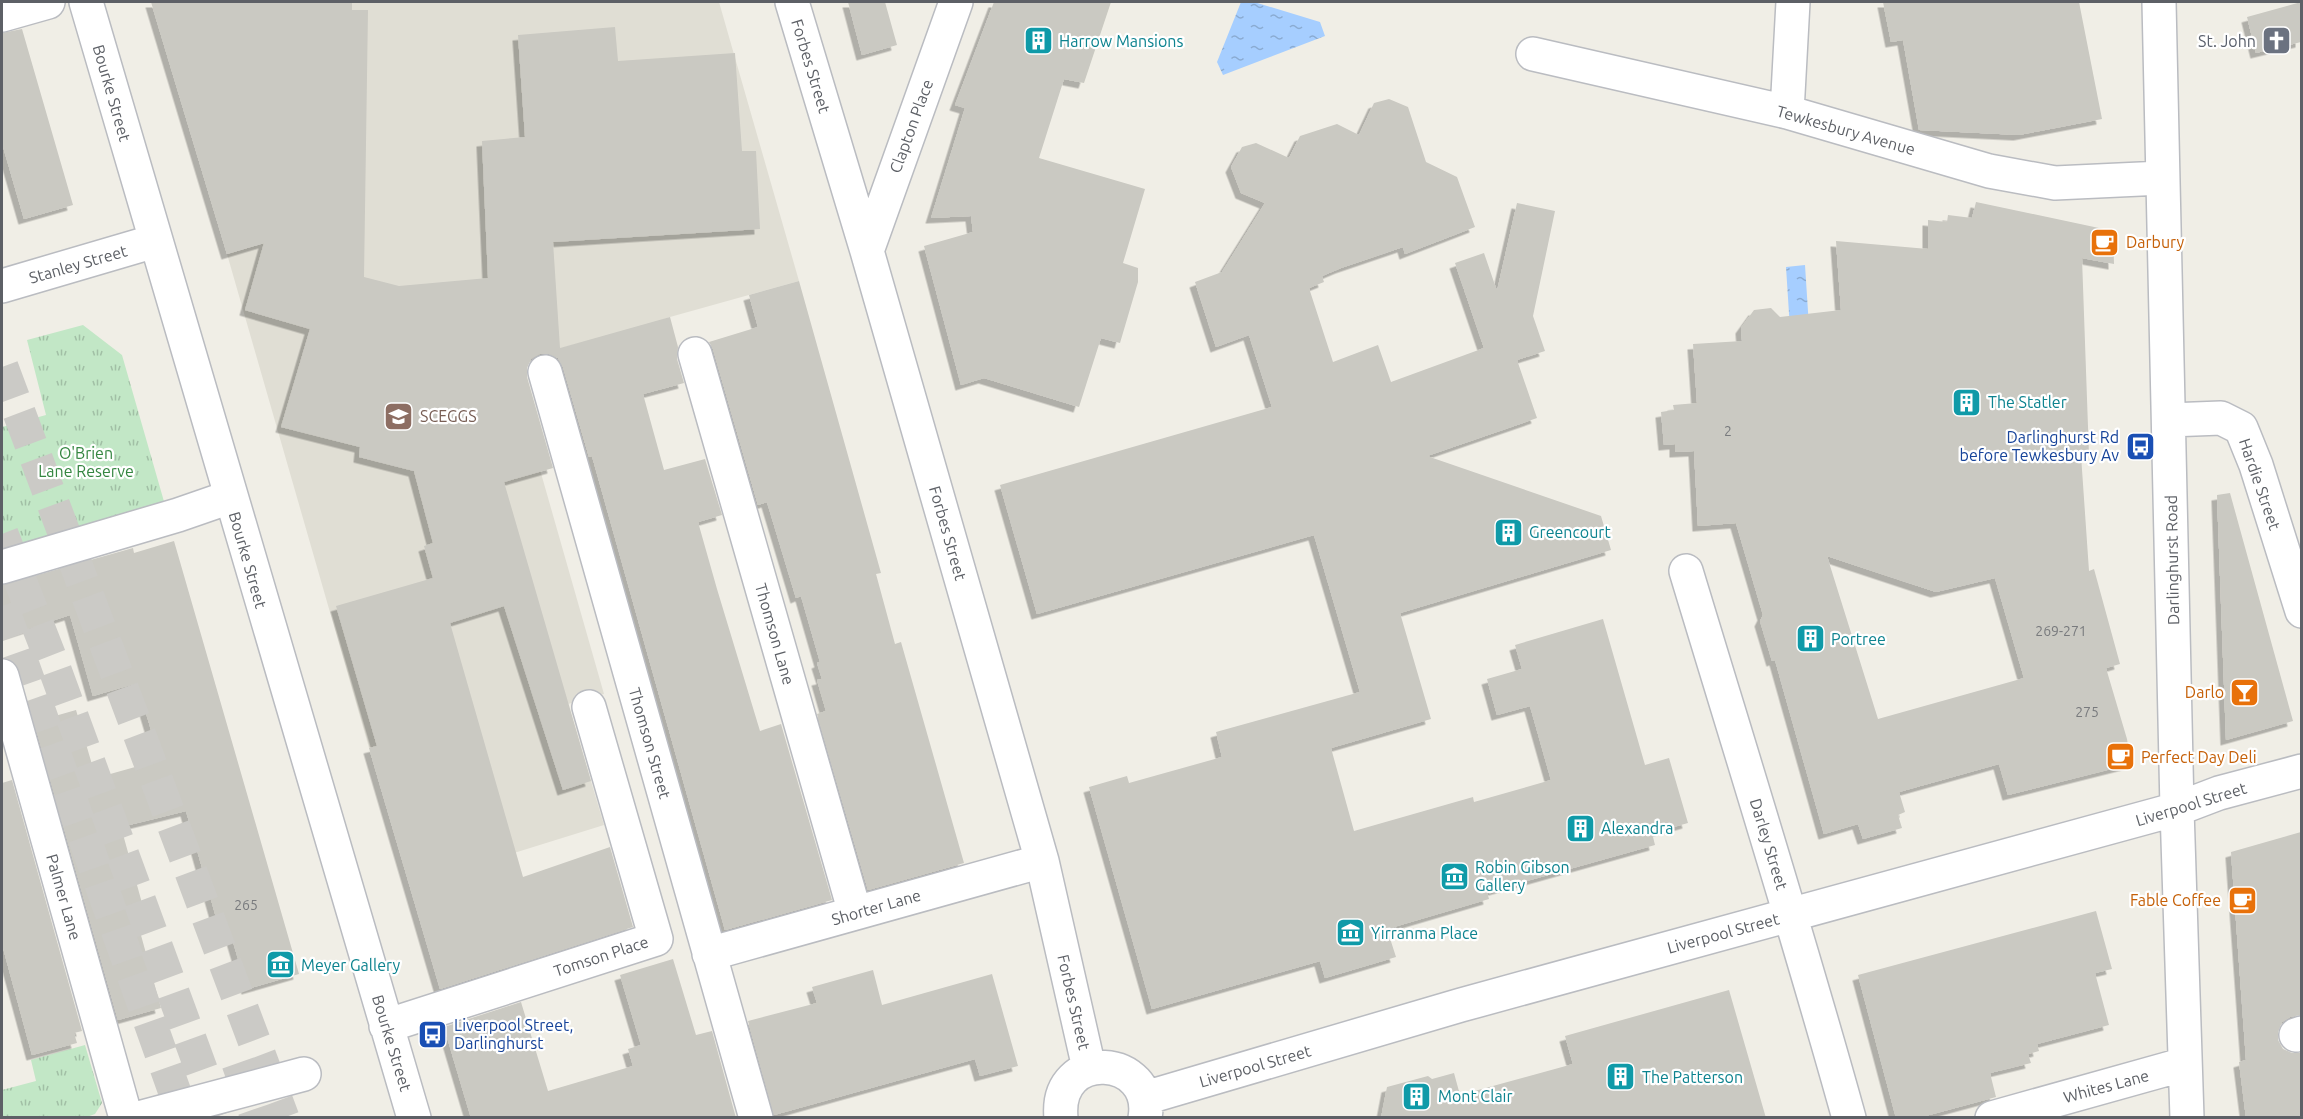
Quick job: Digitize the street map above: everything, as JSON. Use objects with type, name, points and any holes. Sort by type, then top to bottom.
[{"type":"street","points":[[2,15],[48,2]]},
{"type":"street","name":"Bourke Street","points":[[86,2],[414,1118]]},
{"type":"street","name":"Forbes Street","points":[[792,2],[867,251],[1042,861],[1089,1068]]},
{"type":"street","name":"Clapton Place","points":[[867,251],[956,2]]},
{"type":"street","points":[[1787,112],[1793,2]]},
{"type":"street","name":"Darlinghurst Road","points":[[2159,2],[2177,809],[2187,1118]]},
{"type":"street","name":"Tewkesbury Avenue","points":[[1533,54],[1787,112],[1989,171],[2055,183],[2162,178]]},
{"type":"street","name":"Stanley Street","points":[[2,286],[155,241]]},
{"type":"street","name":"Thomson Lane","points":[[695,354],[855,913]]},
{"type":"street","name":"Thomson Street","points":[[545,372],[756,1116]]},
{"type":"street","name":"Hardie Street","points":[[2169,420],[2221,418],[2241,428],[2256,465],[2301,611]]},
{"type":"street","points":[[2,567],[230,497]]},
{"type":"street","name":"Darley Street","points":[[1686,571],[1791,915],[1849,1118]]},
{"type":"street","name":"Palmer Lane","points":[[2,676],[126,1118]]},
{"type":"street","name":"Tomson Place","points":[[386,1026],[656,939],[589,707]]},
{"type":"street","name":"Liverpool Street","points":[[1145,1108],[1461,1005],[2177,809],[2219,794],[2301,771]]},
{"type":"street","name":"Shorter Lane","points":[[709,954],[1042,861]]},
{"type":"street","name":"Whites Lane","points":[[1992,1118],[2185,1064]]},
{"type":"street","points":[[1061,1118],[1060,1104],[1064,1089],[1074,1076],[1089,1068],[1106,1066],[1123,1071],[1137,1082],[1145,1108]]},
{"type":"street","points":[[139,1118],[304,1074]]},
{"type":"shaded area","name":"SCEGGS","points":[[289,2],[719,2],[799,281],[561,348],[532,359],[509,361],[604,694],[568,704],[604,825],[514,853],[369,748],[227,254],[296,234]]},
{"type":"green space","name":"O'Brien Lane Reserve","points":[[83,325],[122,355],[165,505],[5,549],[2,537],[2,427],[46,415],[27,340]]},
{"type":"green space","points":[[85,1045],[102,1103],[95,1114],[84,1118],[2,1117],[2,1090],[36,1081],[31,1060]]},
{"type":"water","points":[[1241,2],[1254,2],[1320,22],[1325,36],[1223,75],[1217,62]]},
{"type":"water","points":[[1805,265],[1813,389],[1794,391],[1786,267]]},
{"type":"building","points":[[151,2],[352,2],[352,10],[368,10],[364,277],[399,286],[488,278],[482,141],[525,137],[518,35],[615,27],[618,61],[735,53],[742,151],[756,151],[760,229],[553,242],[560,348],[670,317],[678,347],[677,359],[684,383],[643,394],[664,470],[705,459],[722,515],[698,522],[717,589],[760,731],[781,724],[832,900],[725,930],[592,456],[589,457],[563,367],[558,358],[549,354],[540,354],[531,359],[527,368],[527,377],[553,468],[504,482],[591,781],[563,790],[504,606],[450,623],[523,877],[610,847],[633,927],[440,989],[369,748],[377,746],[336,606],[433,578],[424,546],[433,543],[414,471],[359,457],[360,447],[281,427],[310,329],[245,310],[264,243],[227,254]]},
{"type":"building","points":[[848,2],[885,2],[897,45],[862,55]]},
{"type":"building","points":[[994,2],[1111,2],[1084,83],[1064,79],[1039,158],[1145,189],[1123,263],[1138,268],[1138,282],[1120,343],[1101,338],[1079,407],[984,378],[961,385],[924,246],[973,232],[971,216],[931,218],[965,108],[955,105]]},
{"type":"building","points":[[1883,2],[2079,2],[2102,119],[2019,135],[1919,130],[1903,40],[1891,42]]},
{"type":"building","name":"St. John","points":[[2301,2],[2301,42],[2256,53],[2247,17]]},
{"type":"building","points":[[22,29],[73,205],[24,219],[2,143],[2,33]]},
{"type":"building","points":[[1389,99],[1408,107],[1426,162],[1457,177],[1475,227],[1405,254],[1403,247],[1341,268],[1322,276],[1324,282],[1309,288],[1333,362],[1378,345],[1391,382],[1484,348],[1455,263],[1484,253],[1497,291],[1517,203],[1555,211],[1533,316],[1545,351],[1517,360],[1537,418],[1427,456],[1601,516],[1611,550],[1400,613],[1431,719],[1331,748],[1354,831],[1473,797],[1474,802],[1551,780],[1530,706],[1497,715],[1487,679],[1522,669],[1515,645],[1603,619],[1645,765],[1669,758],[1688,823],[1652,833],[1655,845],[1487,892],[1489,899],[1387,929],[1396,957],[1325,978],[1320,961],[1152,1009],[1089,787],[1127,776],[1129,783],[1222,757],[1216,732],[1360,692],[1314,535],[1037,614],[1000,485],[1272,407],[1249,335],[1216,347],[1195,282],[1222,272],[1265,203],[1241,193],[1231,167],[1242,147],[1256,143],[1289,158],[1300,136],[1337,124],[1359,135],[1374,103]]},
{"type":"building","points":[[1976,202],[2113,231],[2114,264],[2082,258],[2089,455],[2081,455],[2089,571],[2094,569],[2120,664],[2106,668],[2127,739],[2131,764],[2008,795],[1999,764],[1899,792],[1905,812],[1898,815],[1902,828],[1863,839],[1858,824],[1824,834],[1775,660],[1772,661],[1760,621],[1763,615],[1736,523],[1698,526],[1694,451],[1675,452],[1675,444],[1664,445],[1661,412],[1674,410],[1673,405],[1697,403],[1693,344],[1742,341],[1741,328],[1754,310],[1771,308],[1780,317],[1841,310],[1836,241],[1928,249],[1928,220],[1947,222],[1948,215],[1972,218]],"holes":[[[1827,556],[1936,592],[1995,578],[2024,678],[1878,719]]]},
{"type":"building","points":[[799,281],[881,573],[876,574],[895,644],[901,642],[964,863],[868,890],[817,714],[826,711],[817,680],[822,679],[817,663],[820,662],[801,596],[796,598],[767,502],[758,505],[713,349],[709,342],[758,327],[749,295]]},
{"type":"building","points":[[2230,493],[2293,721],[2226,740],[2217,495]]},
{"type":"building","points":[[174,541],[299,974],[247,989],[228,925],[219,928],[186,811],[121,827],[145,914],[136,917],[161,1008],[118,1020],[34,722],[76,710],[96,778],[160,760],[137,683],[93,696],[70,615],[2,637],[2,585],[133,548],[134,553]]},
{"type":"building","points":[[12,780],[82,1031],[74,1033],[77,1043],[32,1055],[2,944],[2,783]]},
{"type":"building","points":[[2301,832],[2301,1015],[2290,1017],[2282,1022],[2278,1040],[2283,1049],[2292,1053],[2301,1053],[2301,1118],[2246,1118],[2239,1062],[2246,1060],[2231,852]]},
{"type":"building","points":[[2096,911],[2112,969],[2095,973],[2109,1025],[2037,1044],[2039,1051],[2028,1054],[2031,1063],[1990,1073],[1996,1097],[1918,1118],[1896,1118],[1858,975]]},
{"type":"building","points":[[673,959],[696,1035],[712,1031],[736,1118],[471,1118],[444,1027],[521,1002],[548,1091],[633,1066],[628,1049],[641,1045],[620,975]]},
{"type":"building","points":[[873,970],[882,1005],[992,974],[1018,1066],[980,1076],[975,1059],[774,1115],[748,1021],[817,1003],[812,987]]},
{"type":"building","points":[[1729,990],[1766,1118],[1381,1118],[1387,1087],[1428,1076],[1432,1079],[1454,1073],[1460,1095],[1573,1064],[1565,1036]]},
{"type":"tunnel","points":[[2,367],[283,1118]]},
{"type":"tunnel","points":[[2,534],[54,667],[219,1118]]},
{"type":"tunnel","points":[[2,606],[184,1118]]},
{"type":"tunnel","points":[[238,1063],[257,1118]]},
{"type":"place","name":"Harrow Mansions","points":[[1038,41]]},
{"type":"place","name":"St. John","points":[[2277,41]]},
{"type":"place","name":"Darbury","points":[[2105,242]]},
{"type":"place","name":"The Statler","points":[[1967,402]]},
{"type":"place","name":"SCEGGS","points":[[399,416]]},
{"type":"place","name":"Darlinghurst Rd before Tewkesbury Av","points":[[2140,446]]},
{"type":"place","name":"Greencourt","points":[[1508,532]]},
{"type":"place","name":"Portree","points":[[1810,639]]},
{"type":"place","name":"Darlo","points":[[2245,692]]},
{"type":"place","name":"Perfect Day Deli","points":[[2120,757]]},
{"type":"place","name":"Alexandra","points":[[1580,828]]},
{"type":"place","name":"Robin Gibson Gallery","points":[[1454,876]]},
{"type":"place","name":"Fable Coffee","points":[[2242,900]]},
{"type":"place","name":"Yirranma Place","points":[[1350,933]]},
{"type":"place","name":"Meyer Gallery","points":[[280,965]]},
{"type":"place","name":"Liverpool Street, Darlinghurst","points":[[433,1034]]},
{"type":"place","name":"The Patterson","points":[[1621,1077]]},
{"type":"place","name":"Mont Clair","points":[[1417,1096]]}]
